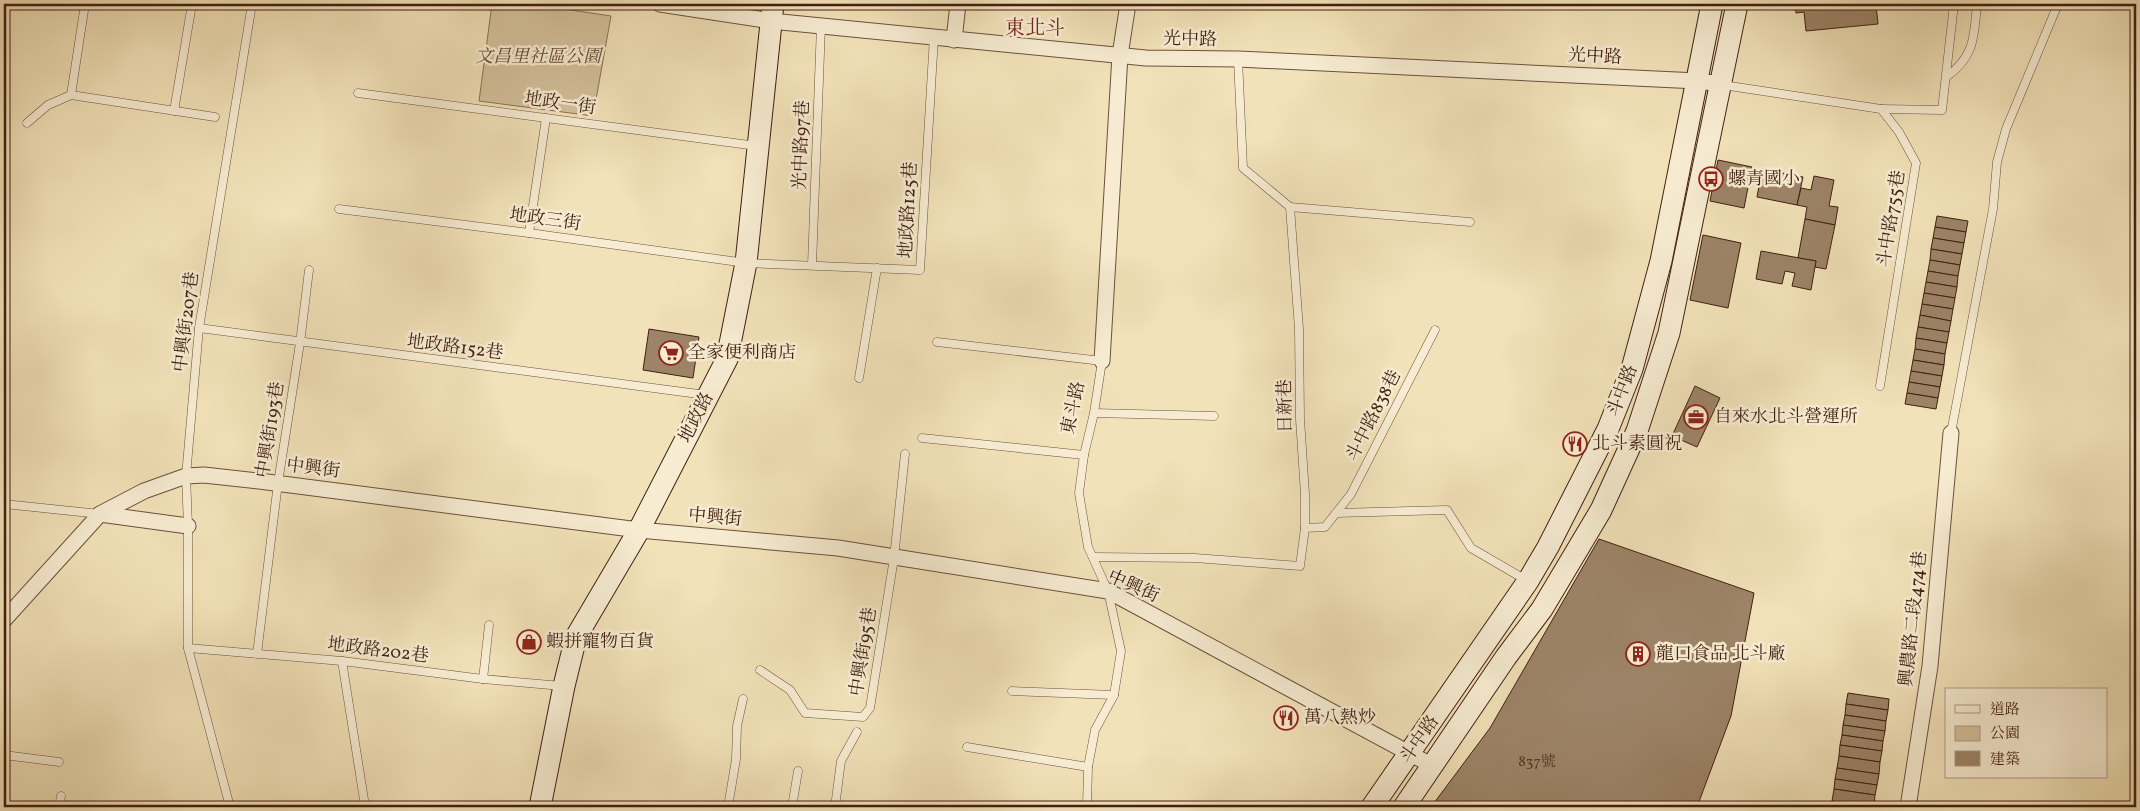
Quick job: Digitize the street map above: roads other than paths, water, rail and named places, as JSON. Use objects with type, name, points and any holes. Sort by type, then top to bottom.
[{"type":"main road","name":"斗中路","points":[[1372,807],[1528,581],[1548,547],[1608,429],[1632,368],[1661,262],[1712,4]]},
{"type":"main road","name":"斗中路","points":[[1404,807],[1506,657],[1542,609],[1601,510],[1637,431],[1669,333],[1737,4]]},
{"type":"main road","name":"地政路","points":[[540,807],[564,686],[576,637],[639,530],[727,359],[746,264],[772,12]]},
{"type":"main road","points":[[1661,262],[1684,266]]},
{"type":"street","name":"光中路","points":[[660,4],[772,12],[821,26],[1146,58],[1238,59],[1698,81],[1721,84]]},
{"type":"street","points":[[954,40],[958,4]]},
{"type":"street","name":"東斗路","points":[[1102,361],[1120,55],[1128,4]]},
{"type":"street","name":"興農路二段474巷","points":[[1908,807],[1930,666],[1951,434]]},
{"type":"street","name":"中興街","points":[[6,614],[100,514],[144,490],[186,476],[204,475],[639,530],[838,548],[1108,591],[1433,766]]},
{"type":"street","points":[[100,514],[188,526]]},
{"type":"lane","points":[[71,95],[85,4]]},
{"type":"lane","points":[[174,112],[192,4]]},
{"type":"lane","name":"中興街207巷","points":[[230,807],[188,648],[186,476],[198,328],[252,4]]},
{"type":"lane","points":[[1721,84],[1881,109],[1942,110],[1954,4]]},
{"type":"lane","points":[[1946,77],[1959,68],[1973,44],[1977,4]]},
{"type":"lane","points":[[1951,434],[1993,209],[1997,162],[2006,129],[2058,4]]},
{"type":"lane","name":"光中路97巷","points":[[812,265],[821,26]]},
{"type":"lane","name":"地政路125巷","points":[[746,264],[920,270],[934,38]]},
{"type":"lane","points":[[1238,59],[1243,168],[1290,207],[1470,222]]},
{"type":"lane","name":"地政一街","points":[[358,93],[759,146]]},
{"type":"lane","points":[[27,123],[48,105],[71,95],[215,117]]},
{"type":"lane","name":"斗中路755巷","points":[[1880,386],[1916,163],[1900,132],[1881,109]]},
{"type":"lane","points":[[530,233],[546,118]]},
{"type":"lane","name":"日新巷","points":[[1093,557],[1195,558],[1300,566],[1305,528],[1300,419],[1299,329],[1290,207]]},
{"type":"lane","name":"地政三街","points":[[339,209],[530,233],[746,264]]},
{"type":"lane","points":[[859,378],[877,268]]},
{"type":"lane","name":"中興街193巷","points":[[257,654],[278,483],[300,343],[309,270]]},
{"type":"lane","name":"地政路152巷","points":[[198,328],[708,396]]},
{"type":"lane","name":"斗中路838巷","points":[[1305,528],[1325,527],[1351,494],[1434,330]]},
{"type":"lane","points":[[937,342],[1102,361]]},
{"type":"lane","name":"東斗路","points":[[1087,807],[1088,767],[1095,730],[1114,695],[1121,651],[1108,591],[1088,547],[1078,493],[1102,361]]},
{"type":"lane","points":[[1094,413],[1214,416]]},
{"type":"lane","points":[[922,438],[1084,455]]},
{"type":"lane","points":[[894,558],[905,454]]},
{"type":"lane","points":[[4,504],[100,514]]},
{"type":"lane","points":[[1336,513],[1447,510],[1471,548],[1528,581]]},
{"type":"lane","name":"中興街95巷","points":[[760,670],[790,690],[805,713],[863,717],[870,708],[894,558]]},
{"type":"lane","points":[[483,679],[489,625]]},
{"type":"lane","name":"地政路202巷","points":[[188,648],[342,661],[483,679],[564,686]]},
{"type":"lane","points":[[342,661],[365,806]]},
{"type":"lane","points":[[1012,691],[1114,695]]},
{"type":"lane","points":[[728,807],[736,759],[737,726],[743,699]]},
{"type":"lane","points":[[835,807],[841,761],[857,732]]},
{"type":"lane","points":[[967,747],[1088,767]]},
{"type":"lane","points":[[4,755],[58,762]]},
{"type":"lane","points":[[792,807],[798,771]]},
{"type":"lane","points":[[59,807],[61,796]]},
{"type":"place","name":"螺青國小","points":[[1711,179]]},
{"type":"place","name":"全家便利商店","points":[[671,353]]},
{"type":"place","name":"自來水北斗營運所","points":[[1696,417]]},
{"type":"place","name":"北斗素圓祝","points":[[1575,444]]},
{"type":"place","name":"蝦拼寵物百貨","points":[[529,642]]},
{"type":"place","name":"龍口食品 北斗廠","points":[[1638,654]]},
{"type":"place","name":"萬八熱炒","points":[[1286,718]]},
{"type":"district","name":"東北斗","points":[[1035,29]]},
{"type":"park label","name":"文昌里社區公園","points":[[538,57]]}]
